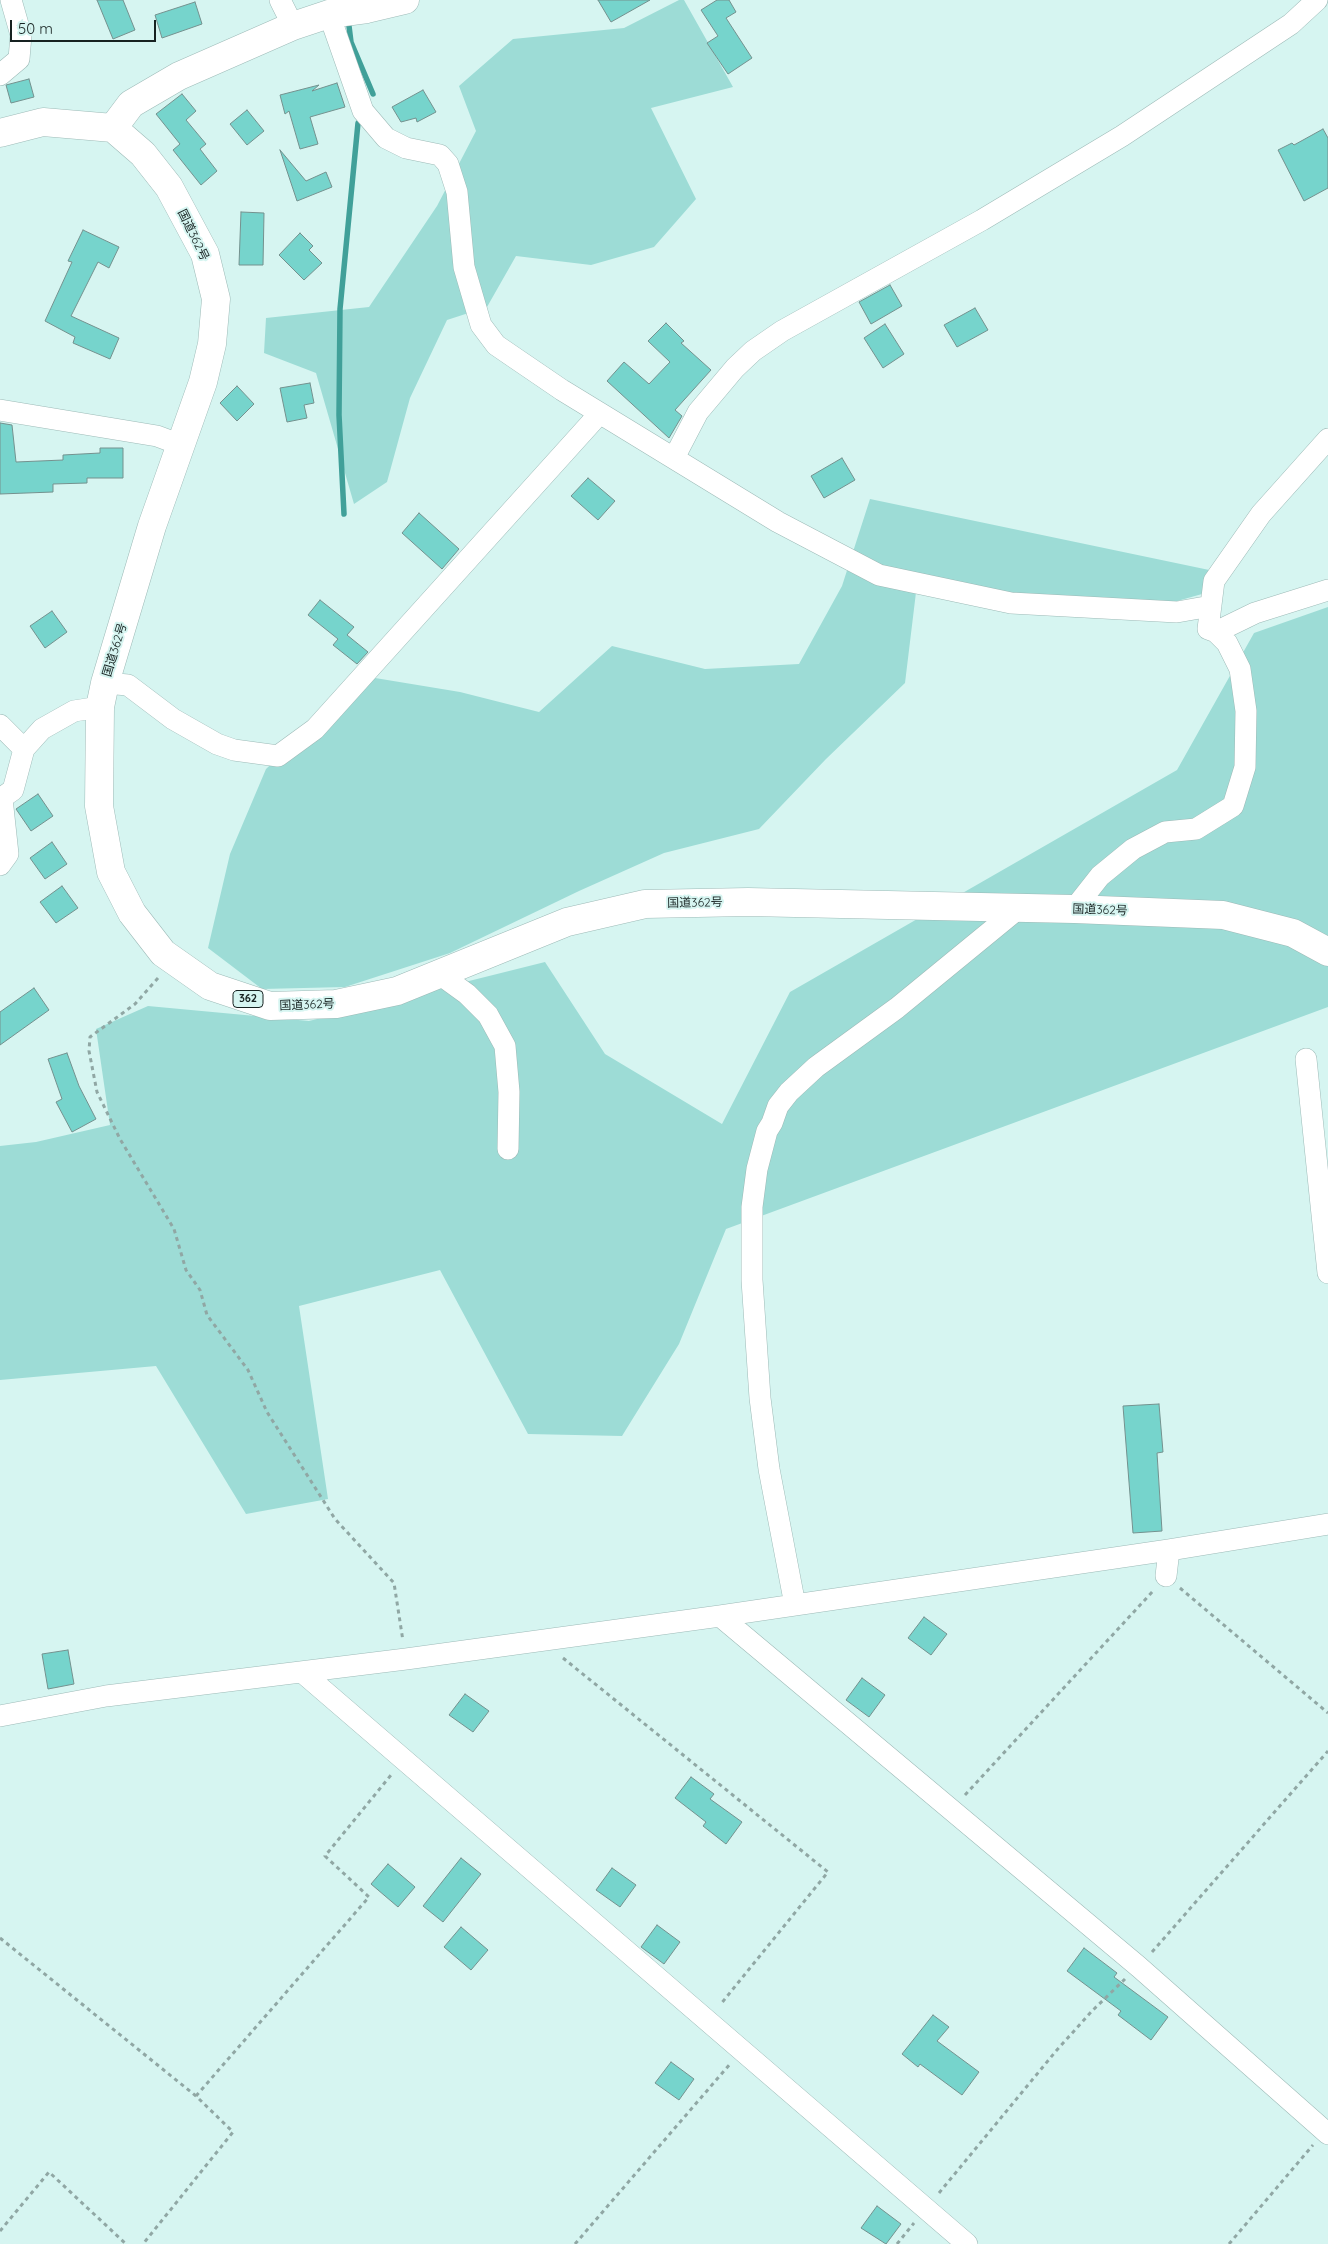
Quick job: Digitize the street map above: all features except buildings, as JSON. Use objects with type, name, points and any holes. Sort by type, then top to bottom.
[{"type":"main road","points":[[0,133],[43,122],[113,128],[131,104],[179,76],[293,26],[328,7],[405,0]]},
{"type":"main road","name":"国道362号","points":[[113,128],[143,154],[168,187],[205,254],[216,298],[212,344],[203,382],[152,526],[102,695],[99,806],[111,872],[132,913],[163,953],[210,986],[270,1006],[336,1004],[397,991],[567,922],[645,904],[748,902],[1074,909],[1223,915],[1293,933],[1328,952]]},
{"type":"street","points":[[0,75],[19,59],[21,35],[11,0]]},
{"type":"street","points":[[280,0],[293,26]]},
{"type":"street","points":[[674,458],[698,412],[735,368],[753,351],[782,331],[982,220],[1122,136],[1291,24],[1317,0]]},
{"type":"street","points":[[328,7],[363,111],[386,138],[406,148],[440,155],[448,164],[457,192],[464,267],[481,325],[496,344],[515,358],[600,413],[778,522],[879,575],[1011,604],[1177,612],[1212,606]]},
{"type":"street","points":[[0,410],[157,436],[181,445]]},
{"type":"street","points":[[0,865],[8,854],[1,798],[13,790],[24,749],[42,729],[102,695],[128,685],[173,719],[217,744],[234,750],[278,756],[315,729],[600,413]]},
{"type":"street","points":[[1074,909],[1100,876],[1132,849],[1165,832],[1196,829],[1233,806],[1244,767],[1246,711],[1240,669],[1227,643],[1216,632],[1208,629],[1214,581],[1261,514],[1328,440]]},
{"type":"street","points":[[1216,632],[1255,613],[1328,590]]},
{"type":"street","points":[[0,725],[24,749]]},
{"type":"street","points":[[795,1605],[769,1469],[760,1398],[752,1280],[752,1207],[757,1169],[767,1131],[778,1106],[789,1092],[816,1067],[897,1008],[1019,908]]},
{"type":"street","points":[[438,973],[467,994],[488,1015],[505,1046],[509,1092],[508,1149]]},
{"type":"street","points":[[1306,1059],[1328,1273]]},
{"type":"street","points":[[0,1716],[106,1696],[406,1659],[720,1616],[1168,1550],[1328,1524]]},
{"type":"street","points":[[1166,1576],[1168,1550]]},
{"type":"street","points":[[720,1616],[1139,1966],[1326,2132]]},
{"type":"street","points":[[302,1672],[968,2244]]},
{"type":"path","points":[[173,960],[135,1004],[90,1036],[89,1051],[97,1092],[120,1139],[174,1229],[186,1270],[200,1290],[207,1315],[248,1370],[267,1412],[335,1519],[394,1582],[406,1659]]},
{"type":"path","points":[[952,1809],[1166,1576],[1328,1714]]},
{"type":"path","points":[[541,1641],[828,1872],[708,2021]]},
{"type":"path","points":[[897,2244],[1056,2050],[1092,2011],[1139,1966],[1328,1751]]},
{"type":"path","points":[[196,2096],[370,1897],[324,1856],[403,1759]]},
{"type":"path","points":[[0,1938],[196,2096],[233,2132],[143,2244]]},
{"type":"path","points":[[575,2244],[742,2050]]},
{"type":"path","points":[[1229,2244],[1326,2132]]},
{"type":"path","points":[[0,2231],[49,2172],[126,2244]]},
{"type":"shaded area","points":[[679,0],[684,0],[733,87],[651,108],[696,199],[654,247],[591,265],[516,256],[487,307],[447,320],[410,398],[387,482],[354,504],[316,373],[264,353],[266,318],[369,307],[437,206],[476,131],[459,86],[513,39],[624,28]]},
{"type":"shaded area","points":[[870,499],[1214,571],[1202,594],[1142,611],[917,584],[905,683],[826,759],[759,829],[664,853],[579,891],[450,953],[345,987],[262,989],[208,948],[230,854],[266,769],[363,676],[460,692],[539,712],[612,646],[705,669],[799,664],[842,586]]},
{"type":"shaded area","points":[[1328,607],[1328,1007],[726,1229],[679,1344],[622,1436],[528,1434],[440,1270],[299,1306],[328,1499],[246,1514],[156,1366],[0,1380],[0,1146],[36,1142],[110,1125],[96,1029],[148,1006],[309,1021],[545,962],[605,1054],[722,1124],[790,992],[1177,770],[1254,633]]},
{"type":"waterway","points":[[349,26],[351,42],[373,94]]},
{"type":"waterway","points":[[344,514],[339,415],[340,309],[358,123]]}]
